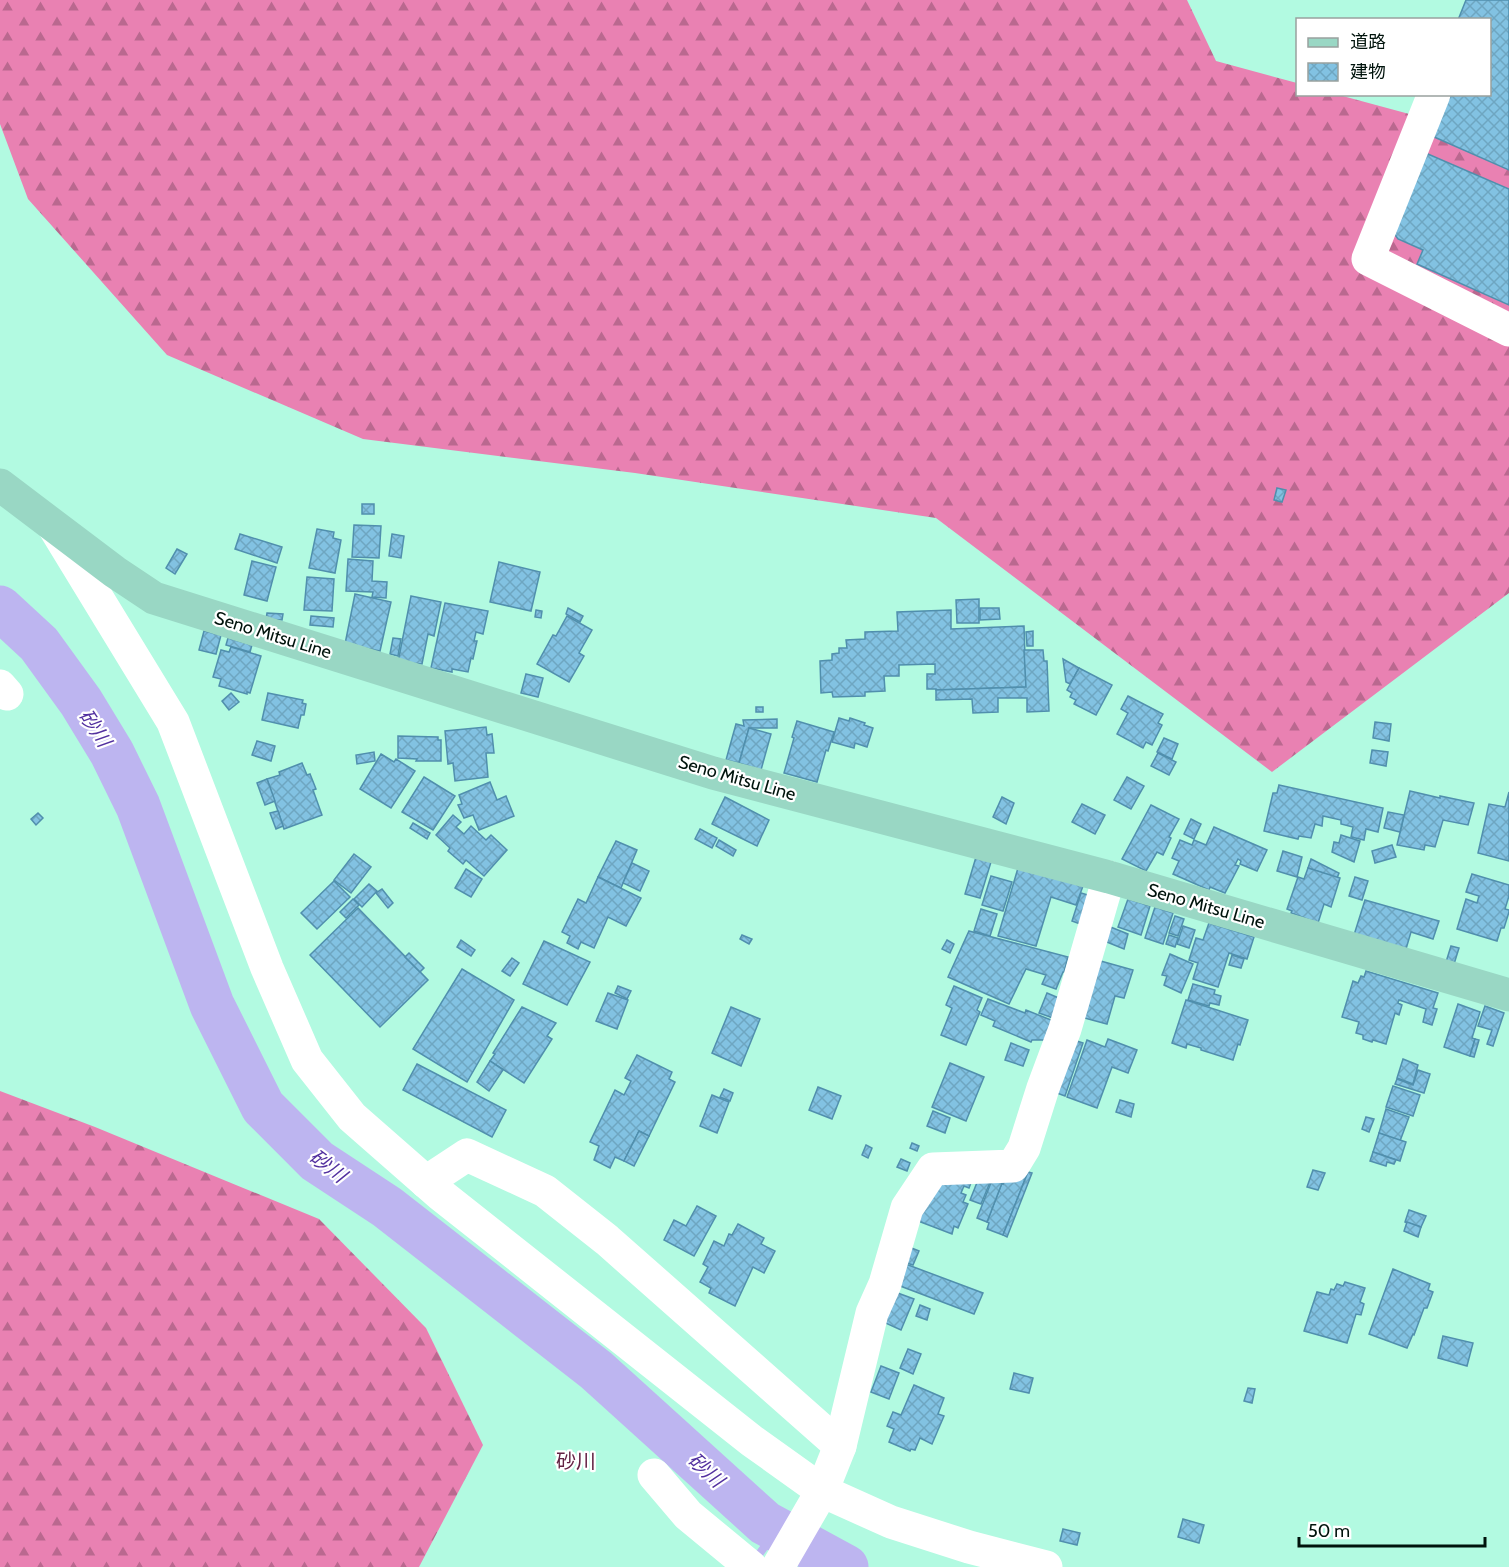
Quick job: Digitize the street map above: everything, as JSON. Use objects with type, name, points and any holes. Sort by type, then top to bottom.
[{"type":"main road","name":"Seno Mitsu Line","points":[[0,485],[115,572],[154,598],[713,773],[1109,877],[1509,995]]},
{"type":"street","points":[[1433,96],[1368,259],[1509,330]]},
{"type":"street","points":[[54,527],[173,722],[267,968],[307,1060],[352,1117],[426,1182],[752,1442],[818,1498],[969,1547],[1046,1567]]},
{"type":"street","points":[[654,1475],[688,1515],[759,1566],[818,1498],[840,1446],[872,1313],[885,1284],[907,1208],[933,1169],[1013,1166],[1024,1148],[1065,1029],[1109,877]]},
{"type":"street","points":[[426,1182],[467,1155],[545,1191],[607,1240],[840,1446]]},
{"type":"green space","points":[[0,0],[1187,0],[1216,61],[1296,83],[1296,96],[1343,96],[1509,141],[1509,593],[1272,772],[936,518],[635,473],[363,439],[167,355],[28,199],[0,124]]},
{"type":"green space","points":[[0,1091],[95,1127],[319,1219],[426,1328],[483,1445],[419,1567],[0,1567]]},
{"type":"building","points":[[1466,0],[1509,0],[1509,170],[1432,136],[1450,96],[1491,96],[1491,18],[1459,18]]},
{"type":"building","points":[[1414,148],[1509,189],[1509,305],[1417,264],[1423,250],[1398,239],[1383,219]]},
{"type":"building","points":[[1277,488],[1286,490],[1282,502],[1274,500]]},
{"type":"building","points":[[362,504],[374,504],[374,514],[362,514]]},
{"type":"building","points":[[354,525],[381,526],[379,558],[352,557]]},
{"type":"building","points":[[317,529],[334,532],[333,538],[341,540],[335,573],[309,568]]},
{"type":"building","points":[[240,534],[282,547],[277,563],[235,549]]},
{"type":"building","points":[[392,534],[404,536],[401,558],[389,556]]},
{"type":"building","points":[[177,549],[187,554],[175,574],[166,568]]},
{"type":"building","points":[[348,559],[373,561],[372,581],[387,582],[386,598],[372,597],[373,592],[346,591]]},
{"type":"building","points":[[252,561],[276,567],[267,601],[244,595]]},
{"type":"building","points":[[499,562],[540,572],[531,611],[490,602]]},
{"type":"building","points":[[307,577],[334,579],[332,611],[304,610]]},
{"type":"building","points":[[355,594],[391,602],[380,651],[345,644]]},
{"type":"building","points":[[411,596],[441,602],[434,636],[428,634],[422,664],[398,662]]},
{"type":"building","points":[[979,599],[979,623],[957,623],[956,600]]},
{"type":"building","points":[[445,603],[488,611],[483,634],[476,632],[474,641],[477,641],[468,672],[431,668]]},
{"type":"building","points":[[568,608],[583,616],[580,622],[566,614]]},
{"type":"building","points":[[980,608],[999,608],[1000,619],[980,620]]},
{"type":"building","points":[[536,610],[542,611],[541,618],[535,617]]},
{"type":"building","points":[[951,610],[951,629],[1024,626],[1026,687],[927,689],[927,674],[935,674],[935,664],[899,665],[899,676],[884,676],[885,691],[865,692],[865,696],[833,697],[832,692],[821,693],[820,661],[832,660],[832,654],[839,653],[839,648],[847,648],[846,640],[865,639],[865,632],[898,631],[897,612]]},
{"type":"building","points":[[267,613],[283,614],[282,620],[266,619]]},
{"type":"building","points":[[311,616],[334,618],[333,627],[310,625]]},
{"type":"building","points":[[567,616],[592,630],[579,653],[584,656],[569,682],[537,664],[553,635],[556,636]]},
{"type":"building","points":[[204,631],[221,635],[216,654],[199,650]]},
{"type":"building","points":[[1033,631],[1033,646],[1027,646],[1026,632]]},
{"type":"building","points":[[228,638],[252,645],[250,652],[226,645]]},
{"type":"building","points":[[393,638],[401,639],[398,656],[390,654]]},
{"type":"building","points":[[231,647],[261,656],[250,693],[219,686],[221,679],[213,677],[221,650],[229,652]]},
{"type":"building","points":[[1024,650],[1043,650],[1044,661],[1047,661],[1049,711],[1027,712],[1027,698],[998,698],[998,712],[973,713],[972,699],[936,700],[936,690],[1026,687]]},
{"type":"building","points":[[1063,659],[1079,668],[1070,684],[1066,682]]},
{"type":"building","points":[[1079,668],[1112,685],[1096,715],[1074,704],[1076,700],[1070,697],[1072,693],[1067,690]]},
{"type":"building","points":[[526,674],[543,678],[538,697],[521,693]]},
{"type":"building","points":[[231,693],[239,702],[229,710],[222,701]]},
{"type":"building","points":[[268,693],[303,700],[302,703],[306,704],[298,728],[262,720]]},
{"type":"building","points":[[1128,696],[1163,714],[1158,723],[1162,725],[1152,745],[1146,742],[1143,748],[1117,734],[1128,713],[1121,709]]},
{"type":"building","points":[[756,707],[763,707],[763,712],[756,712]]},
{"type":"building","points":[[839,718],[849,721],[850,718],[873,728],[867,747],[855,743],[854,748],[832,742]]},
{"type":"building","points":[[777,719],[777,728],[749,728],[739,763],[726,760],[736,724],[744,726],[743,720]]},
{"type":"building","points":[[797,721],[834,732],[817,782],[784,773]]},
{"type":"building","points":[[1375,722],[1391,724],[1389,741],[1373,738]]},
{"type":"building","points":[[486,727],[487,735],[492,734],[494,753],[486,753],[488,777],[455,781],[453,763],[448,764],[445,731]]},
{"type":"building","points":[[749,728],[771,734],[761,770],[739,763]]},
{"type":"building","points":[[398,736],[438,737],[438,740],[441,740],[441,761],[398,758]]},
{"type":"building","points":[[1164,738],[1178,744],[1172,759],[1157,752]]},
{"type":"building","points":[[257,741],[275,746],[271,761],[252,755]]},
{"type":"building","points":[[1372,750],[1388,752],[1386,766],[1370,763]]},
{"type":"building","points":[[374,752],[375,761],[357,764],[356,755]]},
{"type":"building","points":[[1158,753],[1176,762],[1169,775],[1151,766]]},
{"type":"building","points":[[381,754],[394,762],[396,759],[415,771],[391,808],[360,789]]},
{"type":"building","points":[[302,763],[307,775],[310,774],[316,789],[313,790],[322,815],[284,829],[267,779]]},
{"type":"building","points":[[424,777],[455,796],[433,830],[402,812]]},
{"type":"building","points":[[1127,777],[1144,786],[1131,809],[1114,800]]},
{"type":"building","points":[[267,779],[275,801],[265,805],[257,783]]},
{"type":"building","points":[[490,782],[497,800],[506,796],[514,816],[479,830],[473,815],[464,818],[458,805],[462,804],[459,795]]},
{"type":"building","points":[[1279,785],[1383,808],[1378,832],[1366,829],[1364,840],[1351,837],[1353,827],[1341,824],[1341,820],[1323,816],[1322,826],[1315,824],[1311,838],[1299,836],[1298,839],[1264,831],[1273,793],[1277,793]]},
{"type":"building","points":[[1410,791],[1474,803],[1468,825],[1443,820],[1435,847],[1425,845],[1424,850],[1397,845]]},
{"type":"building","points":[[1509,792],[1509,861],[1478,853],[1489,804],[1505,807]]},
{"type":"building","points":[[725,797],[769,820],[757,846],[712,824]]},
{"type":"building","points":[[1002,797],[1014,803],[1006,824],[993,817]]},
{"type":"building","points":[[1082,804],[1105,815],[1095,834],[1072,822]]},
{"type":"building","points":[[1151,805],[1179,819],[1169,837],[1171,838],[1163,855],[1157,852],[1146,871],[1122,859]]},
{"type":"building","points":[[278,811],[283,826],[276,829],[270,813]]},
{"type":"building","points":[[1388,812],[1404,815],[1400,832],[1384,828]]},
{"type":"building","points":[[38,813],[43,818],[36,825],[31,819]]},
{"type":"building","points":[[453,815],[461,822],[456,827],[464,834],[471,826],[486,840],[491,835],[507,850],[484,876],[466,860],[463,864],[448,851],[450,848],[436,835]]},
{"type":"building","points":[[1191,819],[1201,824],[1194,839],[1184,834]]},
{"type":"building","points":[[413,823],[430,833],[427,839],[410,828]]},
{"type":"building","points":[[1214,827],[1267,850],[1257,871],[1240,864],[1241,861],[1238,859],[1235,865],[1239,866],[1225,893],[1210,887],[1209,890],[1173,874],[1179,861],[1172,858],[1180,840],[1192,845],[1194,840],[1206,845]]},
{"type":"building","points":[[700,829],[717,838],[712,848],[695,839]]},
{"type":"building","points":[[1341,835],[1360,841],[1354,862],[1332,852],[1334,842],[1339,843]]},
{"type":"building","points":[[719,840],[736,850],[733,856],[716,846]]},
{"type":"building","points":[[616,841],[637,850],[621,888],[598,877]]},
{"type":"building","points":[[1392,845],[1396,857],[1375,863],[1372,851]]},
{"type":"building","points":[[1283,851],[1302,857],[1297,877],[1277,871]]},
{"type":"building","points":[[354,854],[371,867],[351,893],[334,880]]},
{"type":"building","points":[[976,857],[991,862],[980,898],[965,894]]},
{"type":"building","points":[[1311,859],[1339,873],[1337,878],[1308,868]]},
{"type":"building","points":[[632,863],[649,871],[640,891],[623,883]]},
{"type":"building","points":[[1018,868],[1083,886],[1076,905],[1051,897],[1036,946],[998,936]]},
{"type":"building","points":[[1308,868],[1340,878],[1331,907],[1324,904],[1318,923],[1291,913],[1292,911],[1287,909],[1298,877],[1304,879]]},
{"type":"building","points":[[466,869],[482,879],[471,897],[455,888]]},
{"type":"building","points":[[1472,874],[1509,885],[1509,896],[1505,909],[1509,912],[1497,941],[1457,929],[1466,899],[1477,903],[1479,896],[1466,892]]},
{"type":"building","points":[[991,876],[1012,882],[1003,911],[982,905]]},
{"type":"building","points":[[598,877],[641,898],[626,926],[608,917],[594,948],[581,942],[578,949],[567,943],[570,936],[562,932],[578,899],[586,903]]},
{"type":"building","points":[[1355,877],[1368,881],[1362,900],[1349,896]]},
{"type":"building","points":[[334,881],[350,897],[317,929],[301,913]]},
{"type":"building","points":[[369,884],[377,891],[362,907],[354,899]]},
{"type":"building","points":[[382,889],[393,903],[388,908],[376,893]]},
{"type":"building","points":[[1081,893],[1088,895],[1083,925],[1072,921]]},
{"type":"building","points":[[353,899],[359,905],[346,918],[340,912]]},
{"type":"building","points":[[1128,899],[1150,906],[1141,935],[1118,927]]},
{"type":"building","points":[[1365,900],[1439,921],[1433,939],[1411,932],[1406,949],[1354,935]]},
{"type":"building","points":[[1155,907],[1173,913],[1163,944],[1145,938]]},
{"type":"building","points":[[358,908],[428,980],[380,1027],[310,955]]},
{"type":"building","points":[[981,909],[997,914],[990,936],[974,931]]},
{"type":"building","points":[[1175,916],[1184,919],[1178,936],[1169,933]]},
{"type":"building","points":[[1209,923],[1254,937],[1247,959],[1229,953],[1218,987],[1193,979],[1198,963],[1189,960],[1196,938],[1203,940]]},
{"type":"building","points":[[1108,926],[1128,934],[1124,949],[1102,940]]},
{"type":"building","points":[[1183,926],[1195,930],[1189,948],[1177,944]]},
{"type":"building","points":[[969,931],[1068,957],[1056,989],[1042,984],[1046,975],[1026,969],[1009,1004],[948,977]]},
{"type":"building","points":[[742,935],[752,939],[749,944],[740,939]]},
{"type":"building","points":[[1169,935],[1178,938],[1175,947],[1166,944]]},
{"type":"building","points":[[461,940],[475,950],[471,956],[457,947]]},
{"type":"building","points":[[947,940],[954,944],[950,953],[942,949]]},
{"type":"building","points":[[544,941],[590,962],[567,1005],[523,984]]},
{"type":"building","points":[[1451,946],[1459,948],[1454,964],[1446,962]]},
{"type":"building","points":[[409,953],[424,968],[420,972],[405,957]]},
{"type":"building","points":[[1170,954],[1193,964],[1181,993],[1164,985],[1167,976],[1162,975]]},
{"type":"building","points":[[1232,955],[1244,959],[1241,968],[1229,965]]},
{"type":"building","points":[[512,958],[519,963],[510,976],[502,971]]},
{"type":"building","points":[[1090,958],[1133,970],[1124,998],[1115,996],[1107,1024],[1077,1016]]},
{"type":"building","points":[[462,969],[514,1000],[467,1082],[413,1049]]},
{"type":"building","points":[[1366,971],[1438,993],[1433,1008],[1437,1009],[1432,1025],[1423,1022],[1426,1009],[1399,1000],[1398,1003],[1402,1005],[1399,1015],[1395,1013],[1386,1044],[1363,1039],[1363,1035],[1356,1033],[1359,1022],[1342,1017],[1353,981],[1358,983]]},
{"type":"building","points":[[1193,984],[1215,990],[1214,994],[1221,996],[1219,1005],[1210,1003],[1209,1006],[1188,1000]]},
{"type":"building","points":[[618,986],[631,991],[627,999],[615,993]]},
{"type":"building","points":[[954,986],[982,998],[977,1010],[980,1012],[966,1045],[941,1035],[952,1008],[946,1005]]},
{"type":"building","points":[[608,993],[628,1000],[617,1029],[596,1021]]},
{"type":"building","points":[[1047,993],[1061,999],[1053,1018],[1039,1013]]},
{"type":"building","points":[[988,999],[1056,1022],[1050,1040],[1032,1040],[1031,1042],[993,1026],[995,1021],[981,1015]]},
{"type":"building","points":[[1186,1000],[1248,1020],[1233,1060],[1187,1044],[1186,1048],[1172,1043]]},
{"type":"building","points":[[1458,1004],[1480,1012],[1472,1038],[1475,1039],[1470,1056],[1444,1047]]},
{"type":"building","points":[[1485,1006],[1504,1013],[1493,1046],[1487,1044],[1492,1030],[1478,1026]]},
{"type":"building","points":[[522,1007],[556,1023],[547,1036],[552,1039],[524,1083],[490,1061]]},
{"type":"building","points":[[731,1007],[760,1019],[741,1066],[712,1053]]},
{"type":"building","points":[[1065,1037],[1083,1043],[1065,1096],[1046,1089]]},
{"type":"building","points":[[1108,1039],[1137,1050],[1128,1073],[1112,1067],[1097,1108],[1067,1097],[1087,1040],[1105,1047]]},
{"type":"building","points":[[1475,1039],[1479,1040],[1474,1057],[1470,1056]]},
{"type":"building","points":[[1011,1043],[1029,1050],[1023,1066],[1005,1060]]},
{"type":"building","points":[[637,1055],[672,1072],[669,1079],[675,1082],[649,1136],[639,1131],[624,1161],[615,1157],[610,1168],[594,1160],[599,1146],[590,1142],[615,1090],[624,1095],[631,1081],[625,1078]]},
{"type":"building","points":[[1403,1059],[1418,1065],[1413,1084],[1397,1078]]},
{"type":"building","points":[[490,1061],[503,1070],[489,1091],[477,1082]]},
{"type":"building","points":[[950,1063],[984,1077],[966,1121],[932,1107]]},
{"type":"building","points":[[417,1064],[506,1110],[492,1137],[403,1090]]},
{"type":"building","points":[[1418,1070],[1430,1074],[1424,1093],[1395,1084],[1397,1079],[1413,1085]]},
{"type":"building","points":[[1393,1086],[1420,1095],[1413,1116],[1386,1107]]},
{"type":"building","points":[[818,1087],[841,1096],[832,1119],[809,1110]]},
{"type":"building","points":[[724,1089],[733,1093],[730,1101],[720,1097]]},
{"type":"building","points":[[712,1095],[729,1102],[717,1133],[700,1126]]},
{"type":"building","points":[[1120,1100],[1134,1104],[1131,1117],[1116,1112]]},
{"type":"building","points":[[1386,1109],[1409,1117],[1400,1141],[1379,1133]]},
{"type":"building","points":[[933,1111],[950,1118],[945,1133],[927,1126]]},
{"type":"building","points":[[1366,1117],[1374,1119],[1369,1132],[1362,1129]]},
{"type":"building","points":[[639,1131],[649,1136],[634,1166],[624,1161]]},
{"type":"building","points":[[1379,1133],[1406,1142],[1400,1161],[1373,1152]]},
{"type":"building","points":[[912,1143],[919,1146],[917,1151],[910,1148]]},
{"type":"building","points":[[866,1145],[872,1148],[868,1158],[862,1155]]},
{"type":"building","points":[[1373,1152],[1396,1160],[1394,1164],[1387,1162],[1386,1166],[1370,1161]]},
{"type":"building","points":[[901,1159],[910,1163],[907,1171],[897,1167]]},
{"type":"building","points":[[1011,1165],[1028,1172],[1003,1235],[987,1229],[989,1223],[987,1222]]},
{"type":"building","points":[[996,1170],[1009,1170],[987,1222],[977,1218]]},
{"type":"building","points":[[1313,1170],[1325,1173],[1318,1190],[1307,1187]]},
{"type":"building","points":[[938,1172],[974,1175],[969,1188],[964,1186],[961,1193],[966,1195],[963,1202],[968,1204],[958,1228],[954,1226],[952,1234],[913,1219]]},
{"type":"building","points":[[1028,1172],[1032,1173],[1007,1237],[1003,1235]]},
{"type":"building","points":[[980,1175],[991,1180],[981,1204],[970,1200]]},
{"type":"building","points":[[697,1206],[716,1216],[694,1256],[664,1240],[674,1220],[686,1226]]},
{"type":"building","points":[[1409,1210],[1426,1216],[1421,1227],[1405,1222]]},
{"type":"building","points":[[1407,1222],[1421,1227],[1418,1237],[1404,1231]]},
{"type":"building","points":[[738,1224],[764,1238],[761,1244],[775,1251],[764,1273],[753,1267],[735,1306],[709,1293],[711,1288],[700,1282],[708,1267],[703,1264],[714,1241],[724,1246],[729,1234],[732,1235]]},
{"type":"building","points":[[904,1245],[919,1251],[913,1265],[898,1260]]},
{"type":"building","points":[[895,1260],[983,1293],[974,1314],[887,1281]]},
{"type":"building","points":[[1393,1269],[1430,1284],[1428,1290],[1433,1292],[1407,1348],[1369,1334]]},
{"type":"building","points":[[1345,1282],[1365,1288],[1360,1302],[1364,1304],[1361,1315],[1356,1314],[1347,1343],[1304,1331],[1317,1292],[1329,1295],[1331,1289],[1334,1290],[1337,1284],[1343,1286]]},
{"type":"building","points":[[895,1292],[914,1299],[901,1330],[881,1321]]},
{"type":"building","points":[[920,1305],[930,1309],[927,1320],[916,1316]]},
{"type":"building","points":[[1443,1336],[1473,1343],[1467,1366],[1438,1358]]},
{"type":"building","points":[[908,1349],[921,1354],[913,1374],[900,1368]]},
{"type":"building","points":[[881,1366],[899,1373],[889,1399],[871,1392]]},
{"type":"building","points":[[1014,1373],[1033,1378],[1029,1393],[1010,1389]]},
{"type":"building","points":[[914,1385],[944,1398],[938,1414],[944,1416],[932,1444],[920,1438],[915,1450],[910,1451],[889,1442],[894,1429],[887,1426],[893,1412],[901,1415]]},
{"type":"building","points":[[1248,1388],[1255,1389],[1252,1403],[1244,1401]]},
{"type":"building","points":[[1183,1519],[1204,1525],[1199,1543],[1178,1537]]},
{"type":"building","points":[[1063,1529],[1080,1533],[1077,1545],[1060,1541]]},
{"type":"waterway","name":"砂川","points":[[0,608],[39,644],[81,702],[112,753],[138,806],[212,1005],[263,1107],[317,1161],[387,1207],[596,1370],[765,1523],[846,1567]]},
{"type":"waterway","points":[[754,1561],[777,1530]]},
{"type":"district","name":"砂川","points":[[576,1461]]}]
